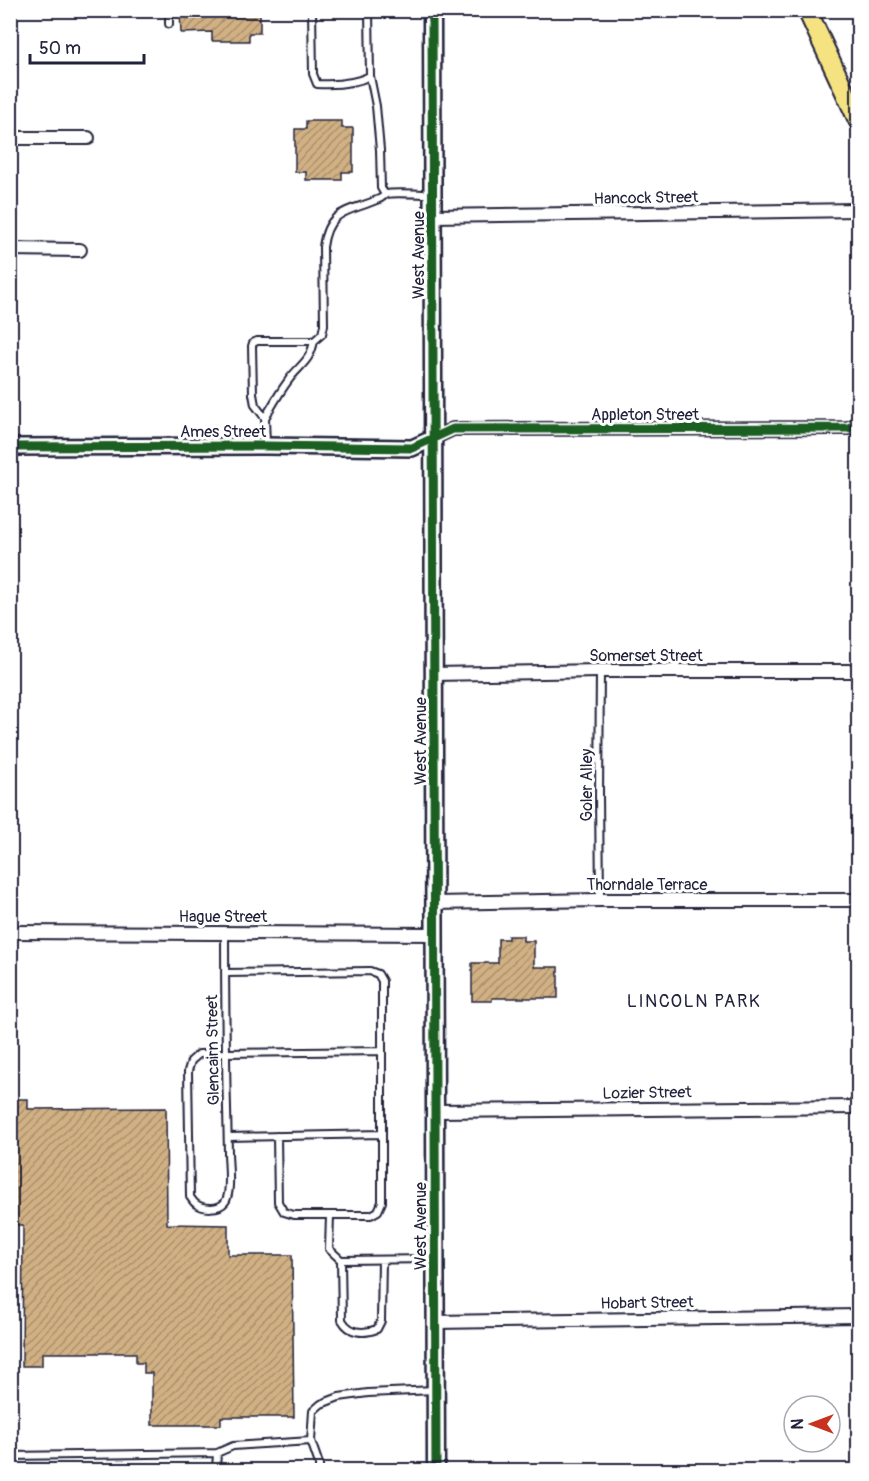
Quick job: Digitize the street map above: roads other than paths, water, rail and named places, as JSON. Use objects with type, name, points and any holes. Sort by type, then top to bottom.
[{"type":"main road","name":"West Avenue","points":[[432,10],[436,1470]]},
{"type":"main road","points":[[807,10],[855,104],[858,120]]},
{"type":"street","points":[[10,138],[88,138]]},
{"type":"street","name":"Hancock Street","points":[[433,216],[858,210]]},
{"type":"street","points":[[10,249],[80,250]]},
{"type":"street","name":"Appleton Street","points":[[434,438],[453,429],[848,428],[858,424]]},
{"type":"street","name":"Ames Street","points":[[10,447],[411,448],[434,438]]},
{"type":"street","name":"Somerset Street","points":[[435,674],[600,671],[858,671]]},
{"type":"street","name":"Thorndale Terrace","points":[[435,903],[600,900],[858,900]]},
{"type":"street","name":"Hague Street","points":[[10,932],[435,934]]},
{"type":"street","name":"Lozier Street","points":[[435,1111],[858,1107]]},
{"type":"street","name":"Hobart Street","points":[[435,1322],[858,1316]]},
{"type":"lane","points":[[169,10],[169,24]]},
{"type":"lane","points":[[312,10],[313,74],[317,84],[335,85],[370,76]]},
{"type":"lane","points":[[369,10],[370,76],[376,106],[381,188],[387,194],[433,194]]},
{"type":"lane","points":[[266,446],[265,418],[290,378],[312,352],[314,341],[323,331],[323,247],[330,222],[339,214],[381,199],[387,194]]},
{"type":"lane","points":[[265,418],[255,405],[253,394],[253,343],[257,341],[314,341]]},
{"type":"lane","name":"Goler Alley","points":[[600,671],[598,795],[600,900]]},
{"type":"lane","name":"Glencairn Street","points":[[225,933],[228,1194],[225,1203],[217,1208],[204,1208],[190,1197],[188,1071],[191,1061],[199,1054],[225,1053]]},
{"type":"lane","points":[[225,973],[370,971],[378,974],[382,981],[382,1202],[378,1211],[371,1215],[294,1215],[284,1212],[278,1202],[277,1136]]},
{"type":"lane","points":[[225,1053],[382,1051]]},
{"type":"lane","points":[[228,1137],[382,1134]]},
{"type":"lane","points":[[330,1215],[329,1249],[341,1260],[435,1259]]},
{"type":"lane","points":[[341,1260],[342,1320],[351,1331],[371,1331],[377,1329],[381,1321],[382,1260]]},
{"type":"lane","points":[[319,1470],[311,1441],[313,1411],[321,1404],[339,1397],[436,1390]]},
{"type":"lane","points":[[10,1456],[217,1453],[233,1446],[311,1441]]},
{"type":"lane","points":[[216,1470],[217,1453]]},
{"type":"district","name":"LINCOLN PARK","points":[[694,1001]]}]
